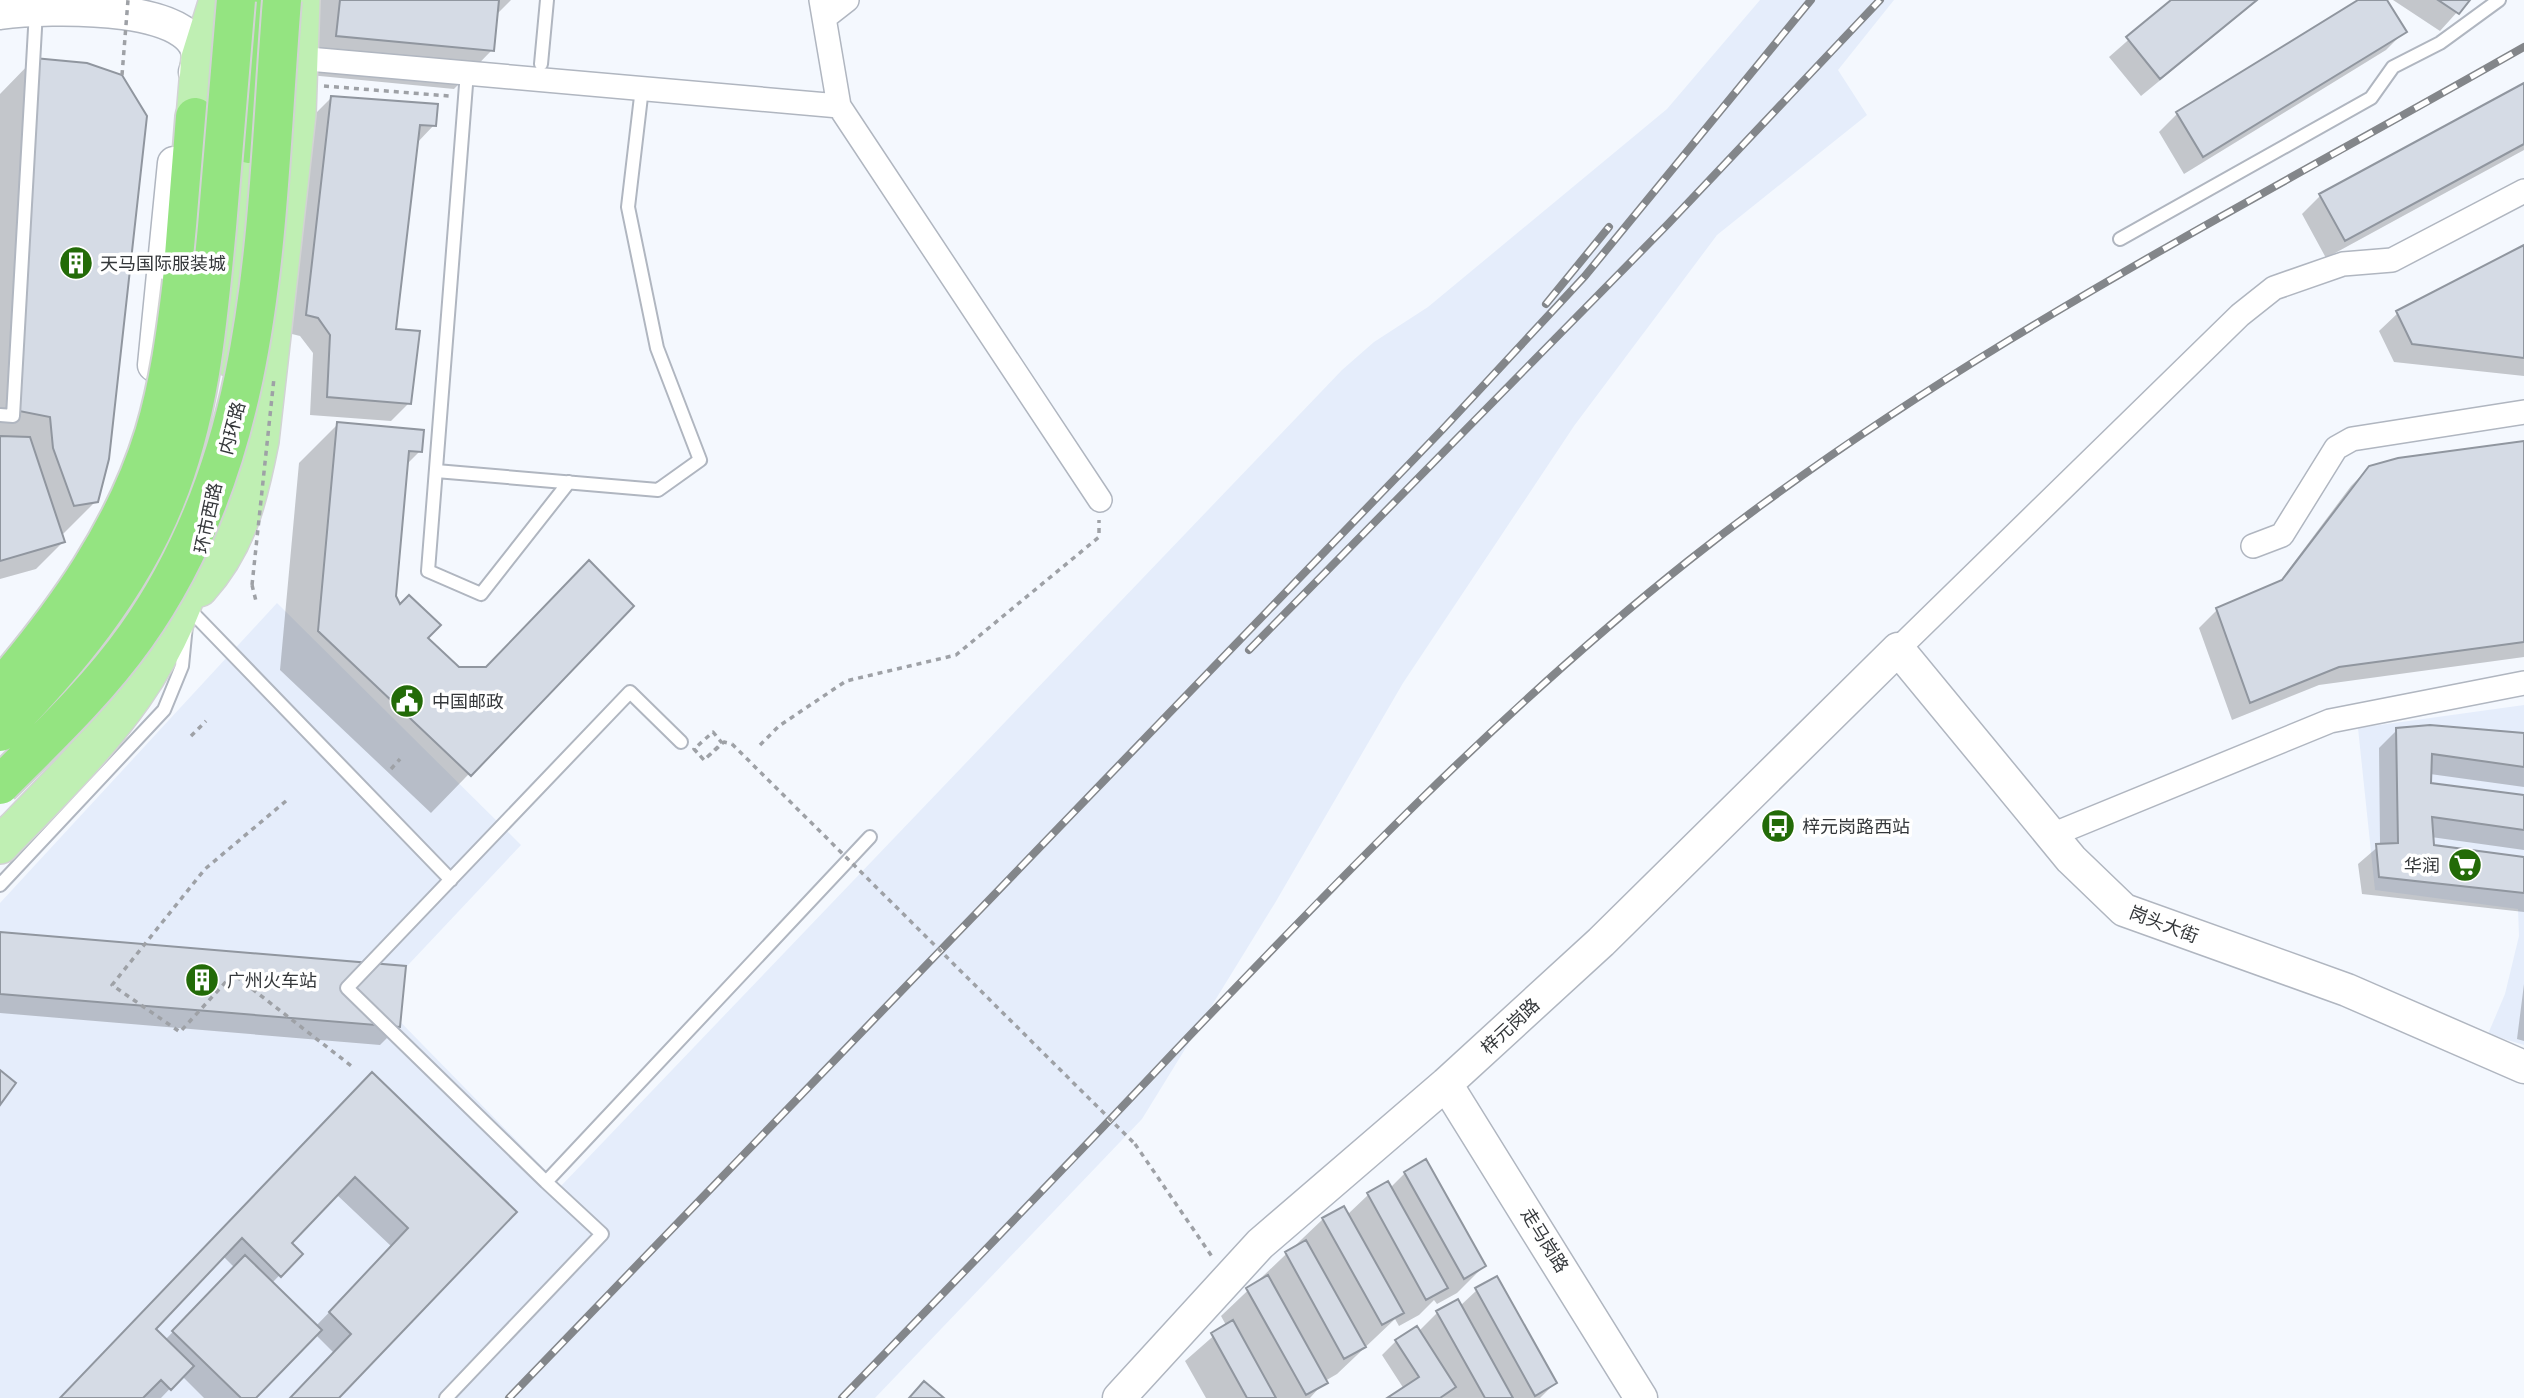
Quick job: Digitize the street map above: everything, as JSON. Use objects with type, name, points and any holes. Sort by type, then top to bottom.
[{"type":"highway","points":[[18,732],[122,585],[154,526],[184,448],[204,361],[236,0]]},
{"type":"highway","points":[[249,144],[258,0]]},
{"type":"highway","name":"内环路","points":[[0,785],[81,703],[135,637],[188,547],[221,469],[240,405],[251,344],[264,230],[282,0]]},
{"type":"highway","points":[[0,690],[67,607],[127,502],[155,433],[175,340],[183,281],[195,117]]},
{"type":"main road","points":[[195,117],[200,58],[219,0]]},
{"type":"main road","points":[[54,789],[72,695],[96,630],[108,580],[132,540],[149,503],[174,422],[190,349],[219,0]]},
{"type":"main road","name":"环市西路","points":[[6,827],[54,789],[112,726],[153,667],[184,604],[210,525],[222,441],[264,0]]},
{"type":"main road","points":[[0,713],[37,688],[96,630],[150,586],[210,525],[250,494],[266,402],[297,114],[308,71],[302,0]]},
{"type":"main road","points":[[149,503],[210,525]]},
{"type":"main road","points":[[0,690],[96,630]]},
{"type":"main road","points":[[0,764],[18,732],[72,695]]},
{"type":"main road","points":[[6,827],[18,732]]},
{"type":"street","points":[[847,0],[822,9],[839,106],[1100,500]]},
{"type":"street","points":[[0,13],[36,9],[131,12],[160,17],[184,29],[196,44],[200,58],[180,114],[163,247],[142,487],[132,540]]},
{"type":"street","points":[[308,71],[467,72],[839,106]]},
{"type":"street","points":[[1898,649],[2240,315],[2274,288],[2343,264],[2392,260],[2524,191]]},
{"type":"street","points":[[2253,546],[2282,535],[2336,448],[2352,439],[2524,412]]},
{"type":"street","name":"岗头大街","points":[[1898,649],[2079,868],[2124,910],[2347,990],[2524,1067]]},
{"type":"street","name":"梓元岗路","points":[[1119,1398],[1228,1278],[1288,1219],[1447,1084],[1601,942],[1898,649]]},
{"type":"street","points":[[2052,835],[2330,721],[2524,684]]},
{"type":"street","name":"走马岗路","points":[[1447,1084],[1641,1398]]},
{"type":"lane","points":[[541,64],[547,0]]},
{"type":"lane","points":[[2120,239],[2371,98],[2393,67],[2440,43],[2499,0]]},
{"type":"lane","points":[[0,415],[13,416],[36,9]]},
{"type":"lane","points":[[467,72],[428,571],[481,594],[569,482]]},
{"type":"lane","points":[[436,471],[658,490],[700,460],[657,348],[628,207],[642,88]]},
{"type":"lane","points":[[0,885],[164,710],[177,683],[187,640],[184,604]]},
{"type":"lane","points":[[184,604],[451,880]]},
{"type":"lane","points":[[96,630],[153,667],[163,682],[166,696],[164,710]]},
{"type":"lane","points":[[446,1398],[602,1234],[347,988],[629,691],[681,742]]},
{"type":"lane","points":[[546,1182],[870,837]]},
{"type":"path","points":[[122,75],[128,0]]},
{"type":"path","points":[[308,71],[429,94],[465,97]]},
{"type":"path","points":[[760,745],[779,726],[846,681],[956,655],[1099,537],[1100,500]]},
{"type":"path","points":[[252,585],[256,601]]},
{"type":"path","points":[[191,736],[206,721]]},
{"type":"path","points":[[712,732],[722,743],[704,760],[694,749],[712,732]]},
{"type":"path","points":[[681,742],[694,749],[704,760],[724,742],[732,744],[1135,1144],[1228,1278]]},
{"type":"path","points":[[391,769],[400,759]]},
{"type":"path","points":[[286,802],[205,869],[112,985],[180,1032],[233,974],[354,1068]]},
{"type":"shaded area","points":[[1760,0],[1894,0],[1838,70],[1867,115],[1717,235],[1574,426],[1403,683],[1275,903],[1142,1119],[875,1398],[0,1398],[0,903],[277,603],[521,845],[377,998],[561,1186],[1342,370],[1374,342],[1428,307],[1667,109]]},
{"type":"shaded area","points":[[2524,705],[2524,1045],[2488,1034],[2505,994],[2519,936],[2518,909],[2375,890],[2358,728]]},
{"type":"building","points":[[340,0],[499,0],[494,51],[336,36]]},
{"type":"building","points":[[2171,0],[2257,0],[2160,79],[2126,37]]},
{"type":"building","points":[[2358,0],[2387,0],[2407,32],[2203,157],[2176,112]]},
{"type":"building","points":[[2438,0],[2470,0],[2459,14]]},
{"type":"building","name":"天马国际服装城","points":[[34,58],[87,63],[122,75],[147,116],[109,459],[98,502],[74,506],[53,448],[50,417],[14,410]]},
{"type":"building","points":[[2524,83],[2524,144],[2345,241],[2319,194]]},
{"type":"building","points":[[331,96],[438,104],[436,126],[420,125],[396,329],[420,331],[411,404],[327,397],[330,335],[318,318],[306,315]]},
{"type":"building","points":[[2524,245],[2524,358],[2412,344],[2396,311]]},
{"type":"building","points":[[337,422],[424,430],[422,452],[409,451],[396,596],[400,604],[409,595],[441,625],[428,638],[459,667],[486,667],[589,560],[634,606],[471,776],[318,631]]},
{"type":"building","points":[[0,436],[30,437],[65,542],[0,561]]},
{"type":"building","points":[[2524,441],[2524,642],[2339,667],[2250,703],[2216,608],[2282,580],[2369,466],[2398,458]]},
{"type":"building","points":[[2430,725],[2524,733],[2524,767],[2432,754],[2431,783],[2524,795],[2524,830],[2432,817],[2434,845],[2524,857],[2524,893],[2379,877],[2376,844],[2398,843],[2396,728]]},
{"type":"building","name":"广州火车站","points":[[0,932],[406,966],[400,1027],[0,994]]},
{"type":"building","points":[[0,1070],[16,1083],[0,1105]]},
{"type":"building","points":[[372,1072],[517,1212],[339,1398],[290,1398],[351,1334],[329,1312],[408,1228],[355,1177],[292,1243],[303,1254],[281,1277],[242,1238],[156,1329],[194,1366],[171,1390],[161,1380],[143,1398],[60,1398]]},
{"type":"building","points":[[1426,1159],[1486,1266],[1464,1279],[1404,1172]]},
{"type":"building","points":[[1388,1181],[1448,1288],[1426,1300],[1367,1193]]},
{"type":"building","points":[[1344,1206],[1404,1313],[1382,1325],[1322,1218]]},
{"type":"building","points":[[1306,1240],[1366,1347],[1344,1359],[1285,1252]]},
{"type":"building","points":[[245,1255],[322,1330],[256,1398],[241,1398],[172,1331]]},
{"type":"building","points":[[1268,1275],[1328,1383],[1306,1395],[1246,1288]]},
{"type":"building","points":[[1497,1276],[1557,1383],[1535,1396],[1475,1288]]},
{"type":"building","points":[[1458,1299],[1513,1398],[1485,1398],[1436,1311]]},
{"type":"building","points":[[1233,1320],[1276,1398],[1247,1398],[1211,1333]]},
{"type":"building","points":[[1417,1326],[1456,1387],[1440,1398],[1387,1398],[1419,1377],[1395,1340]]},
{"type":"building","points":[[924,1381],[944,1398],[909,1398]]},
{"type":"railway","points":[[509,1398],[1443,429],[1585,276],[1811,0]]},
{"type":"railway","points":[[1249,650],[1668,224],[1880,0]]},
{"type":"railway","points":[[842,1398],[1360,859],[1552,676],[1688,561],[1786,487],[1887,417],[1991,351],[2202,227],[2524,47]]},
{"type":"railway","points":[[1546,304],[1609,227]]},
{"type":"place","name":"天马国际服装城","points":[[76,263]]},
{"type":"place","name":"中国邮政","points":[[407,701]]},
{"type":"place","name":"梓元岗路西站","points":[[1778,826]]},
{"type":"place","name":"华润","points":[[2465,865]]},
{"type":"place","name":"广州火车站","points":[[202,980]]}]
